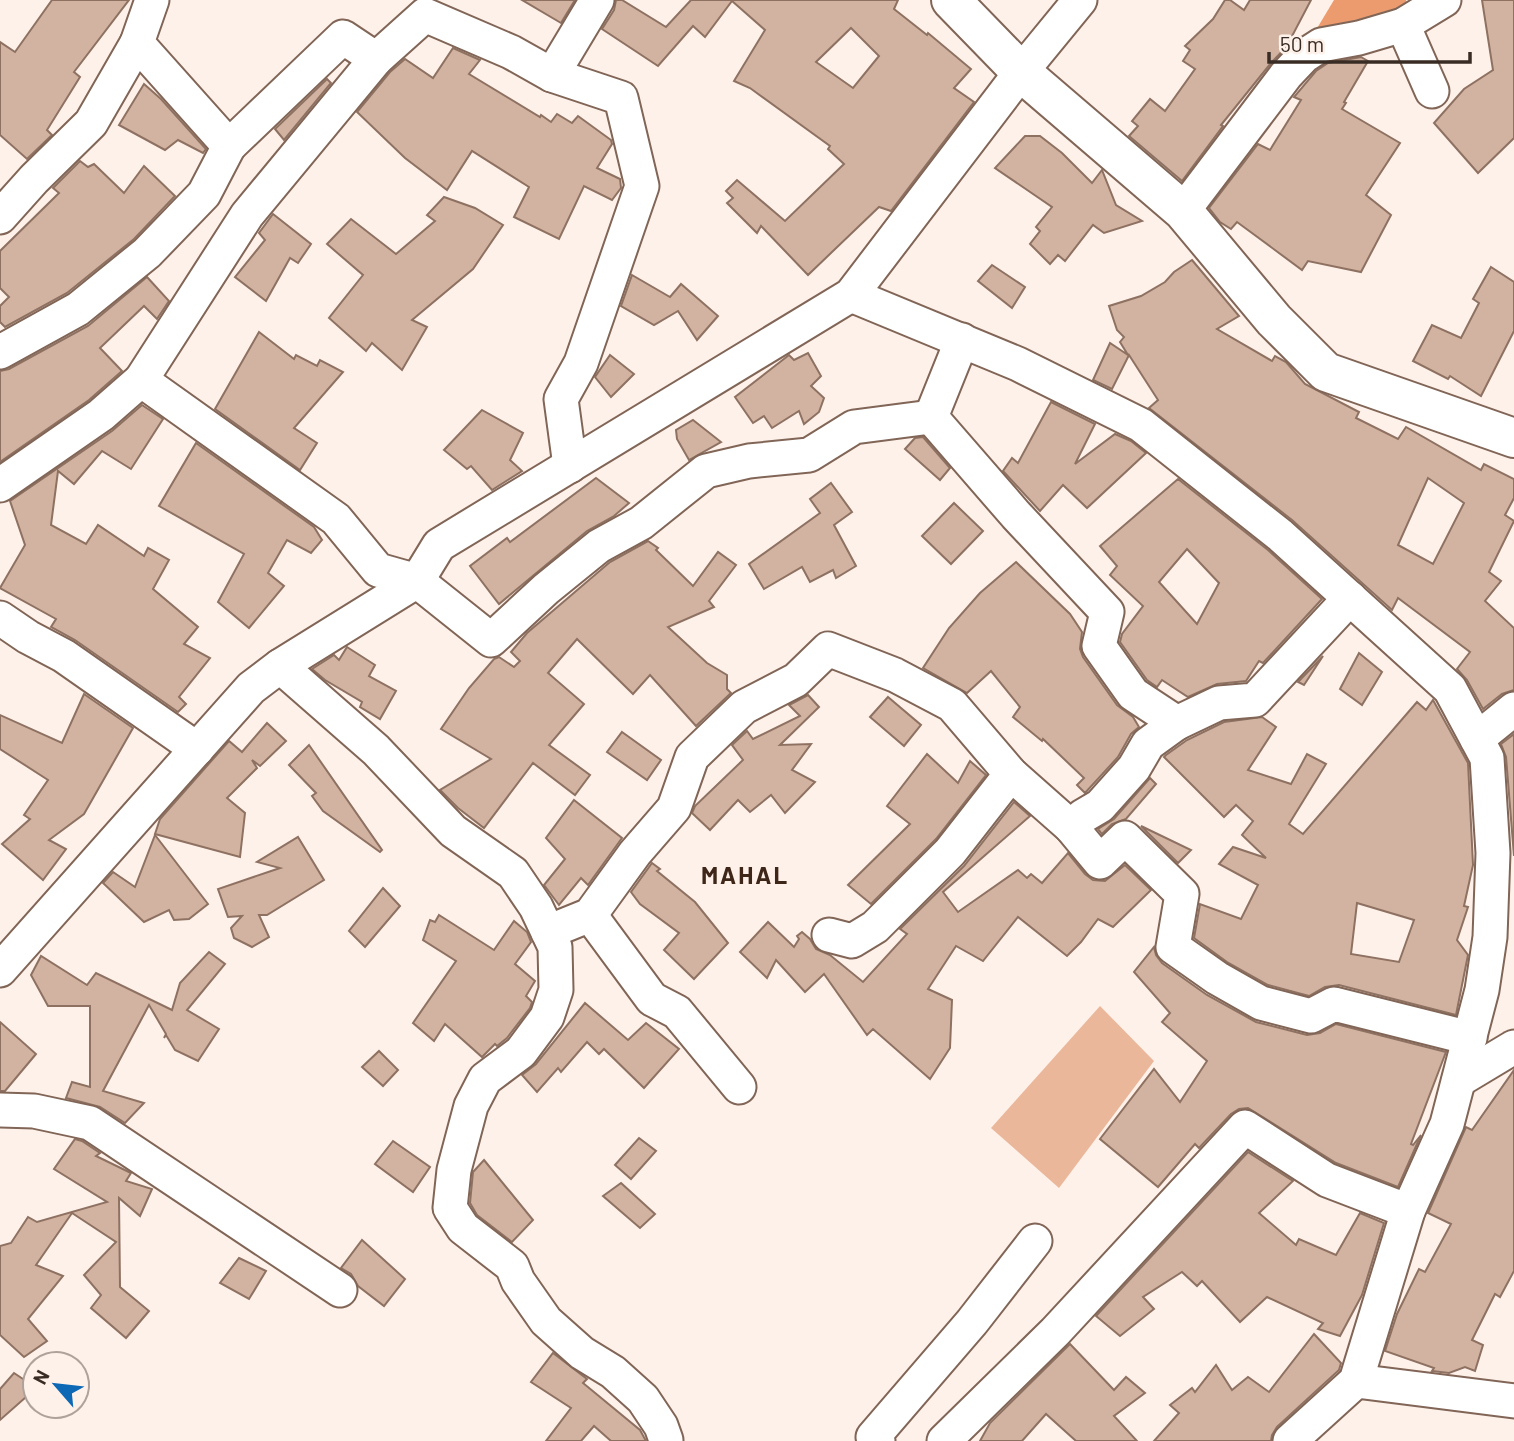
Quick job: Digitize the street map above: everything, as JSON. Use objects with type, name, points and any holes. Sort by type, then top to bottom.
[{"type":"main road","points":[[951,0],[1021,72],[1182,211],[1274,320],[1326,372],[1514,438]]},
{"type":"street","points":[[0,217],[91,122],[136,43],[152,0]]},
{"type":"street","points":[[552,75],[597,0]]},
{"type":"street","points":[[0,970],[251,688],[280,666],[417,581],[439,545],[851,295],[1021,72],[1080,0]]},
{"type":"street","points":[[1182,211],[1286,75],[1304,56],[1321,45],[1359,38],[1403,25],[1444,0]]},
{"type":"street","points":[[0,485],[101,415],[141,380],[247,215],[376,59],[425,15],[512,52],[552,75],[621,98],[642,186],[580,363],[561,399],[570,466]]},
{"type":"street","points":[[1403,25],[1432,91]]},
{"type":"street","points":[[0,352],[78,309],[147,253],[204,194],[229,146],[343,37],[376,59]]},
{"type":"street","points":[[136,43],[229,146]]},
{"type":"street","points":[[851,295],[1018,364],[1140,425],[1280,535],[1451,689],[1487,758],[1503,880],[1470,1038],[1447,1124],[1408,1211],[1356,1381],[1290,1441]]},
{"type":"street","points":[[931,416],[961,340]]},
{"type":"street","points":[[141,380],[336,519],[378,570],[417,581],[491,640],[546,589],[599,546],[641,523],[706,471],[749,461],[809,455],[854,428],[931,416]]},
{"type":"street","points":[[931,416],[1016,515],[1107,612],[1099,646],[1133,694],[1177,723]]},
{"type":"street","points":[[1071,827],[1100,806],[1134,768],[1148,744],[1177,723],[1219,703],[1255,700],[1350,598]]},
{"type":"street","points":[[0,618],[64,656],[197,749]]},
{"type":"street","points":[[548,932],[590,915],[635,853],[674,808],[692,757],[744,707],[796,680],[828,649],[895,675],[953,705],[1012,775],[1071,827],[1100,862],[1125,838],[1182,894],[1173,947],[1217,978],[1261,1003],[1311,1016],[1334,1004],[1470,1038]]},
{"type":"street","points":[[280,666],[376,750],[453,831],[513,873],[536,907],[555,947],[556,989],[547,1017],[521,1052],[485,1079],[471,1106],[454,1170],[450,1208],[463,1228],[512,1266],[518,1281],[546,1321],[582,1353],[613,1373],[643,1399],[666,1440]]},
{"type":"street","points":[[1477,739],[1514,709]]},
{"type":"street","points":[[829,934],[852,941],[875,927],[950,852],[1012,775]]},
{"type":"street","points":[[590,915],[652,999],[677,1012],[739,1087]]},
{"type":"street","points":[[1459,1080],[1513,1048]]},
{"type":"street","points":[[0,1110],[34,1111],[90,1122],[340,1290]]},
{"type":"street","points":[[944,1441],[1055,1332],[1245,1127],[1327,1180],[1408,1211]]},
{"type":"street","points":[[878,1441],[873,1437],[972,1322],[1035,1241]]},
{"type":"street","points":[[1356,1381],[1514,1401]]},
{"type":"shaded area","points":[[1334,0],[1406,0],[1408,7],[1316,30]]},
{"type":"shaded area","points":[[1100,1006],[1154,1061],[1059,1188],[991,1128]]},
{"type":"building","points":[[52,0],[129,0],[74,72],[80,77],[47,130],[52,135],[27,159],[0,135],[0,42],[15,52]]},
{"type":"building","points":[[522,0],[575,0],[561,23]]},
{"type":"building","points":[[616,0],[622,0],[666,27],[691,0],[898,0],[894,9],[971,69],[954,88],[974,102],[891,211],[879,207],[808,275],[761,226],[757,233],[727,203],[733,198],[726,191],[737,180],[785,221],[844,164],[828,149],[830,146],[750,88],[734,81],[765,30],[732,1],[705,37],[693,26],[658,66],[602,29],[614,10]],"holes":[[[851,28],[879,56],[853,88],[816,62]]]},
{"type":"building","points":[[1225,0],[1230,0],[1244,10],[1250,0],[1311,0],[1291,38],[1293,40],[1221,125],[1223,126],[1182,181],[1129,136],[1138,126],[1132,121],[1150,99],[1165,111],[1195,69],[1183,61],[1190,50],[1185,46],[1213,19]]},
{"type":"building","points":[[1482,0],[1514,0],[1514,138],[1478,173],[1434,123],[1464,89],[1493,70]]},
{"type":"building","points":[[453,48],[480,60],[469,74],[540,117],[541,115],[551,122],[557,114],[572,123],[578,116],[611,140],[612,144],[597,168],[620,179],[621,188],[612,200],[584,186],[559,239],[514,217],[529,187],[472,151],[447,190],[405,158],[357,112],[390,72],[405,59],[433,78]]},
{"type":"building","points":[[1361,57],[1368,61],[1342,109],[1400,143],[1366,195],[1391,215],[1361,272],[1308,261],[1302,270],[1237,222],[1231,229],[1220,222],[1209,208],[1258,144],[1270,150],[1301,100],[1294,97],[1316,71],[1328,63]]},
{"type":"building","points":[[327,79],[331,83],[284,140],[275,129]]},
{"type":"building","points":[[144,84],[206,149],[203,153],[178,140],[165,150],[119,125]]},
{"type":"building","points":[[1025,136],[1040,136],[1062,153],[1092,183],[1102,170],[1116,205],[1142,221],[1104,233],[1093,225],[1065,261],[1058,255],[1050,264],[1030,244],[1040,231],[1036,227],[1052,207],[995,168]]},
{"type":"building","points":[[80,161],[88,167],[94,164],[124,193],[144,166],[175,196],[134,239],[67,293],[5,327],[0,322],[0,306],[9,297],[0,288],[0,251],[59,193],[53,188]]},
{"type":"building","points":[[444,197],[475,208],[503,225],[473,269],[412,320],[427,327],[402,370],[372,343],[366,351],[329,318],[363,275],[327,244],[351,219],[396,254],[435,221],[427,215]]},
{"type":"building","points":[[273,214],[311,244],[298,263],[290,258],[266,301],[235,277],[265,240],[259,233]]},
{"type":"building","points":[[1192,260],[1239,316],[1217,329],[1272,361],[1275,356],[1286,362],[1305,384],[1359,412],[1356,418],[1398,439],[1406,427],[1481,470],[1484,464],[1514,479],[1514,498],[1505,515],[1514,521],[1489,572],[1501,581],[1485,601],[1514,628],[1514,690],[1502,694],[1483,709],[1467,680],[1457,669],[1470,652],[1398,598],[1392,610],[1292,520],[1149,408],[1158,400],[1129,355],[1112,389],[1093,380],[1110,343],[1128,355],[1120,342],[1124,337],[1117,330],[1109,306],[1141,296],[1165,282]],"holes":[[[1428,478],[1464,503],[1433,564],[1398,545]]]},
{"type":"building","points":[[992,265],[1025,287],[1012,308],[978,281]]},
{"type":"building","points":[[1491,267],[1514,282],[1514,331],[1481,396],[1450,376],[1448,379],[1413,361],[1432,325],[1461,338],[1479,303],[1473,299]]},
{"type":"building","points":[[632,275],[670,297],[681,284],[718,316],[697,340],[678,311],[654,325],[621,306]]},
{"type":"building","points":[[147,277],[169,301],[157,319],[144,306],[100,348],[122,371],[89,400],[0,462],[0,371],[9,369],[88,326]]},
{"type":"building","points":[[259,332],[294,359],[296,355],[317,366],[320,360],[343,372],[294,428],[317,443],[300,470],[215,409]]},
{"type":"building","points":[[808,353],[821,376],[811,386],[824,398],[819,412],[804,424],[799,411],[772,428],[764,416],[753,423],[735,397],[789,355],[794,360]]},
{"type":"building","points":[[610,355],[634,374],[611,397],[595,377]]},
{"type":"building","points":[[1051,402],[1095,424],[1075,464],[1115,434],[1131,441],[1146,453],[1087,508],[1063,485],[1040,511],[1003,471],[1012,458],[1018,463]]},
{"type":"building","points":[[142,405],[163,419],[131,469],[102,451],[74,484],[58,471],[51,525],[86,544],[98,525],[144,556],[148,548],[169,560],[153,589],[198,627],[184,644],[210,658],[179,697],[186,704],[178,712],[75,640],[51,627],[56,619],[0,588],[25,545],[10,501],[112,431]]},
{"type":"building","points":[[482,410],[523,433],[510,460],[522,471],[492,490],[471,466],[467,469],[444,450]]},
{"type":"building","points":[[693,420],[721,442],[689,460],[677,439],[676,430]]},
{"type":"building","points":[[923,437],[950,468],[940,480],[905,449],[915,438]]},
{"type":"building","points":[[196,443],[314,527],[322,540],[311,553],[287,540],[268,573],[284,586],[249,628],[218,602],[244,554],[159,506]]},
{"type":"building","points":[[596,478],[629,503],[614,516],[587,531],[499,604],[470,566],[507,538],[510,542]]},
{"type":"building","points":[[1178,479],[1268,550],[1322,599],[1263,663],[1259,661],[1246,681],[1217,684],[1188,697],[1162,680],[1157,687],[1147,680],[1120,642],[1122,634],[1143,606],[1110,575],[1117,566],[1100,546]],"holes":[[[1187,549],[1219,583],[1197,624],[1159,582]]]},
{"type":"building","points":[[831,483],[852,512],[834,525],[856,566],[836,578],[833,570],[810,582],[802,567],[764,589],[749,564],[820,513],[810,499]]},
{"type":"building","points":[[954,503],[983,531],[951,564],[922,536]]},
{"type":"building","points":[[648,541],[658,548],[656,550],[693,586],[718,552],[736,565],[709,601],[714,607],[668,627],[707,663],[727,675],[727,689],[731,693],[696,726],[650,675],[633,694],[577,639],[548,673],[584,704],[549,745],[590,775],[575,795],[533,763],[484,828],[440,790],[491,759],[441,729],[469,688],[494,659],[499,657],[514,667],[520,661],[511,652],[527,633],[610,562]]},
{"type":"building","points":[[1016,562],[1070,614],[1082,632],[1080,649],[1083,657],[1117,705],[1133,717],[1139,727],[1131,734],[1118,757],[1085,793],[1077,785],[1084,778],[1043,739],[1042,741],[1013,717],[1020,707],[991,671],[967,693],[923,668],[949,628],[980,593]]},
{"type":"building","points":[[347,647],[375,665],[369,676],[396,691],[380,719],[360,707],[362,702],[312,669],[334,655],[339,660]]},
{"type":"building","points":[[1359,653],[1382,672],[1362,705],[1340,689]]},
{"type":"building","points":[[1323,656],[1304,685],[1298,682]]},
{"type":"building","points":[[84,694],[133,728],[84,814],[49,840],[66,849],[43,880],[2,844],[30,819],[24,815],[48,780],[0,749],[0,715],[62,743]]},
{"type":"building","points":[[808,695],[819,707],[780,745],[811,744],[792,770],[815,782],[785,813],[771,795],[750,812],[738,800],[710,830],[692,813],[695,806],[743,760],[732,745],[747,731],[753,739],[800,716],[789,705]]},
{"type":"building","points":[[888,697],[921,725],[904,746],[870,717]]},
{"type":"building","points":[[1433,700],[1468,763],[1473,865],[1464,906],[1468,907],[1457,940],[1468,955],[1456,1015],[1339,985],[1325,987],[1309,996],[1268,985],[1227,962],[1194,938],[1200,904],[1241,919],[1258,885],[1219,864],[1233,847],[1266,858],[1242,835],[1253,821],[1236,805],[1224,817],[1164,757],[1166,755],[1187,740],[1224,722],[1262,717],[1276,727],[1248,770],[1291,784],[1307,754],[1326,764],[1289,824],[1303,834],[1417,702],[1426,710]],"holes":[[[1357,903],[1414,920],[1399,962],[1351,954]]]},
{"type":"building","points":[[267,723],[286,741],[260,766],[252,760],[257,768],[227,798],[245,813],[240,857],[155,834],[160,819],[229,741],[242,752]]},
{"type":"building","points":[[622,732],[661,760],[647,780],[607,752]]},
{"type":"building","points":[[1514,734],[1514,856],[1506,757],[1501,744]]},
{"type":"building","points":[[309,745],[382,850],[380,852],[323,811],[312,796],[316,793],[289,765]]},
{"type":"building","points":[[927,754],[958,783],[970,761],[986,775],[936,839],[871,904],[848,885],[910,824],[887,806]]},
{"type":"building","points":[[1150,778],[1156,784],[1126,819],[1112,824],[1102,834],[1098,829],[1114,819]]},
{"type":"building","points":[[574,800],[622,838],[588,885],[581,878],[559,905],[544,885],[565,859],[546,838]]},
{"type":"building","points":[[1014,802],[1030,816],[943,892],[958,912],[1018,870],[1027,878],[1031,874],[1042,883],[1068,853],[1093,880],[1105,881],[1125,865],[1151,890],[1113,927],[1098,919],[1067,956],[1018,917],[983,961],[956,946],[928,989],[952,1000],[950,1048],[930,1079],[873,1029],[867,1035],[824,974],[805,992],[776,960],[767,978],[740,952],[768,922],[794,947],[799,939],[797,936],[802,932],[816,949],[830,955],[863,982],[907,934],[900,929],[964,866]]},
{"type":"building","points":[[1141,826],[1191,850],[1178,863]]},
{"type":"building","points":[[155,835],[208,904],[189,919],[174,920],[169,910],[144,922],[103,883],[113,872],[135,887]]},
{"type":"building","points":[[298,837],[324,880],[267,915],[259,915],[269,937],[252,947],[234,938],[231,928],[242,916],[228,917],[218,889],[280,868],[257,862]]},
{"type":"building","points":[[652,863],[660,869],[657,871],[695,902],[728,943],[694,979],[664,950],[679,933],[640,904],[631,892]]},
{"type":"building","points":[[383,888],[400,906],[365,947],[349,931]]},
{"type":"building","points":[[439,915],[494,950],[514,921],[527,932],[531,942],[515,964],[535,981],[526,996],[532,1002],[530,1008],[507,1038],[497,1046],[495,1044],[482,1057],[445,1024],[434,1041],[413,1023],[456,961],[423,940],[430,920],[435,922]]},
{"type":"building","points":[[1154,947],[1162,963],[1207,995],[1256,1022],[1307,1035],[1320,1033],[1336,1024],[1446,1052],[1411,1144],[1421,1135],[1398,1187],[1336,1163],[1248,1108],[1231,1114],[1199,1148],[1195,1144],[1158,1187],[1100,1139],[1154,1069],[1180,1102],[1207,1061],[1162,1022],[1170,1013],[1134,972]]},
{"type":"building","points":[[209,952],[225,964],[187,1010],[219,1029],[198,1061],[175,1050],[166,1035],[164,1038],[166,1034],[149,1005],[103,1091],[144,1103],[125,1123],[100,1107],[66,1098],[72,1082],[90,1087],[90,1006],[48,1006],[31,975],[41,956],[87,985],[96,973],[172,1010],[180,983]]},
{"type":"building","points":[[585,1003],[628,1040],[646,1023],[679,1049],[644,1088],[604,1049],[599,1054],[587,1042],[561,1072],[558,1068],[537,1092],[522,1075],[536,1064]]},
{"type":"building","points":[[0,1022],[36,1054],[5,1091],[0,1091]]},
{"type":"building","points":[[379,1051],[398,1070],[383,1086],[362,1067]]},
{"type":"building","points":[[1514,1070],[1514,1271],[1500,1297],[1495,1294],[1472,1340],[1483,1345],[1475,1371],[1465,1367],[1449,1373],[1432,1371],[1434,1368],[1385,1351],[1397,1314],[1419,1269],[1425,1272],[1451,1224],[1428,1213],[1466,1127],[1472,1130]]},
{"type":"building","points":[[639,1138],[656,1151],[631,1179],[615,1165]]},
{"type":"building","points":[[75,1139],[100,1153],[96,1156],[131,1173],[126,1181],[152,1189],[140,1216],[119,1198],[120,1287],[149,1311],[126,1338],[91,1308],[101,1295],[84,1275],[116,1242],[72,1213],[36,1265],[63,1276],[28,1319],[47,1341],[34,1350],[21,1350],[21,1354],[0,1335],[0,1246],[11,1243],[28,1217],[37,1222],[107,1202],[54,1169]]},
{"type":"building","points":[[393,1141],[430,1167],[413,1192],[375,1164]]},
{"type":"building","points":[[1248,1152],[1293,1181],[1259,1213],[1296,1245],[1299,1239],[1336,1255],[1360,1213],[1384,1223],[1362,1295],[1340,1336],[1318,1329],[1323,1323],[1267,1297],[1240,1322],[1202,1281],[1197,1286],[1182,1272],[1143,1297],[1154,1309],[1120,1336],[1096,1316]]},
{"type":"building","points":[[484,1160],[533,1220],[512,1242],[477,1215],[470,1203],[473,1172]]},
{"type":"building","points":[[621,1183],[655,1214],[640,1228],[603,1196]]},
{"type":"building","points":[[362,1240],[405,1279],[384,1306],[358,1286],[351,1274],[341,1268]]},
{"type":"building","points":[[239,1258],[266,1271],[249,1299],[220,1283]]},
{"type":"building","points":[[1314,1334],[1341,1363],[1339,1370],[1277,1427],[1271,1441],[1154,1441],[1179,1413],[1170,1405],[1192,1388],[1195,1392],[1216,1365],[1232,1390],[1248,1377],[1269,1392]]},
{"type":"building","points":[[1070,1344],[1114,1390],[1126,1377],[1145,1393],[1114,1416],[1137,1441],[1076,1441],[1046,1414],[1022,1441],[980,1441],[990,1423]]},
{"type":"building","points":[[553,1353],[587,1379],[583,1383],[640,1430],[646,1441],[611,1441],[594,1426],[581,1441],[546,1441],[571,1408],[531,1382]]},
{"type":"building","points":[[14,1373],[21,1378],[21,1401],[0,1420],[0,1389]]},
{"type":"district","name":"MAHAL","points":[[745,874]]}]
